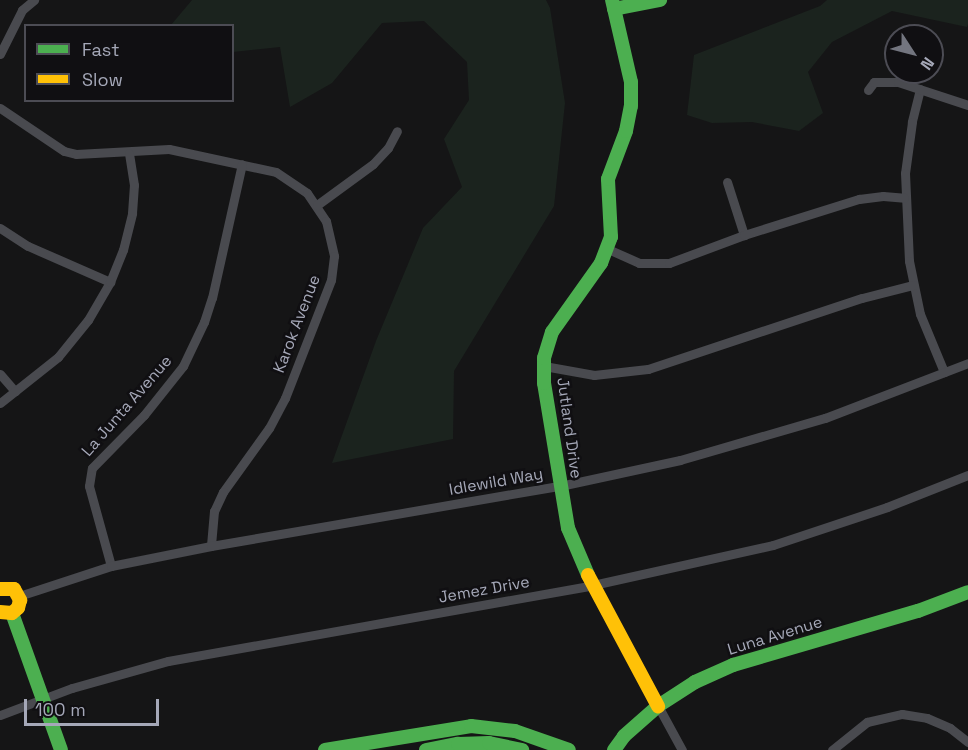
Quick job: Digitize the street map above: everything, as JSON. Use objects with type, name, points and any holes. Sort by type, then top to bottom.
[{"type":"street","points":[[0,54],[22,10],[34,0]]},
{"type":"street","points":[[613,5],[660,0]]},
{"type":"street","name":"Jutland Drive","points":[[613,5],[631,82],[631,106],[626,131],[608,179],[612,218],[608,249],[601,263],[563,313],[552,332],[544,366],[544,383],[568,528],[593,585],[682,750]]},
{"type":"street","points":[[868,90],[874,82],[898,82],[968,105]]},
{"type":"street","points":[[920,89],[912,122],[904,198],[913,285],[920,314],[944,372]]},
{"type":"street","points":[[0,108],[64,152],[76,154],[129,153],[169,149],[242,164],[276,172],[292,181],[317,205],[374,164],[388,148],[397,131]]},
{"type":"street","points":[[0,403],[58,357],[88,320],[110,282],[123,250],[132,213],[134,185],[129,153]]},
{"type":"street","name":"La Junta Avenue","points":[[111,566],[89,486],[92,468],[144,415],[183,366],[204,322],[212,298],[242,164]]},
{"type":"street","points":[[728,182],[744,235]]},
{"type":"street","points":[[608,249],[649,265],[669,263],[744,235],[859,199],[904,198]]},
{"type":"street","name":"Karok Avenue","points":[[211,546],[214,511],[222,492],[269,428],[285,398],[332,280],[333,243],[326,221],[317,205]]},
{"type":"street","points":[[0,228],[28,246],[110,282]]},
{"type":"street","points":[[544,366],[594,375],[648,369],[862,298],[913,285]]},
{"type":"street","name":"Idlewild Way","points":[[19,596],[111,566],[211,546],[560,486],[680,460],[825,418],[968,363]]},
{"type":"street","points":[[0,374],[15,391]]},
{"type":"street","name":"Jemez Drive","points":[[0,715],[43,698],[168,661],[593,585],[773,545],[887,507],[968,475]]},
{"type":"street","points":[[1,587],[10,588],[19,596],[18,608],[6,612],[43,698],[61,750]]},
{"type":"street","name":"Luna Avenue","points":[[614,750],[624,736],[658,706],[694,682],[733,665],[918,611],[968,592]]},
{"type":"street","points":[[832,750],[867,722],[902,714],[927,718],[950,728],[968,742]]},
{"type":"street","points":[[325,750],[471,726],[515,731],[569,750]]},
{"type":"street","points":[[426,750],[489,743],[522,750]]},
{"type":"shaded area","points":[[192,0],[546,0],[550,8],[565,103],[554,206],[454,371],[453,439],[332,463],[376,341],[423,228],[462,187],[444,139],[469,100],[467,62],[424,21],[382,23],[332,83],[290,107],[280,47],[234,52],[234,24],[172,24]]},
{"type":"shaded area","points":[[827,0],[968,0],[968,24],[967,27],[892,11],[832,42],[808,72],[823,113],[799,131],[752,122],[712,123],[687,115],[694,55],[820,6]]},
{"type":"traffic: fast","points":[[588,575],[568,528],[544,383],[544,358],[552,332],[601,263],[611,237],[608,179],[626,131],[631,106],[631,82],[612,0]]},
{"type":"traffic: fast","points":[[614,9],[660,0]]},
{"type":"traffic: fast","points":[[614,750],[624,736],[658,706],[695,682],[733,665],[918,611],[968,592]]},
{"type":"traffic: fast","points":[[12,613],[61,750]]},
{"type":"traffic: fast","points":[[325,750],[471,726],[515,731],[569,750]]},
{"type":"traffic: fast","points":[[426,750],[458,744],[489,743],[522,750]]},
{"type":"traffic: slow","points":[[588,575],[658,706]]},
{"type":"traffic: slow","points":[[0,589],[14,589],[20,600],[18,608],[12,613],[0,612]]}]
